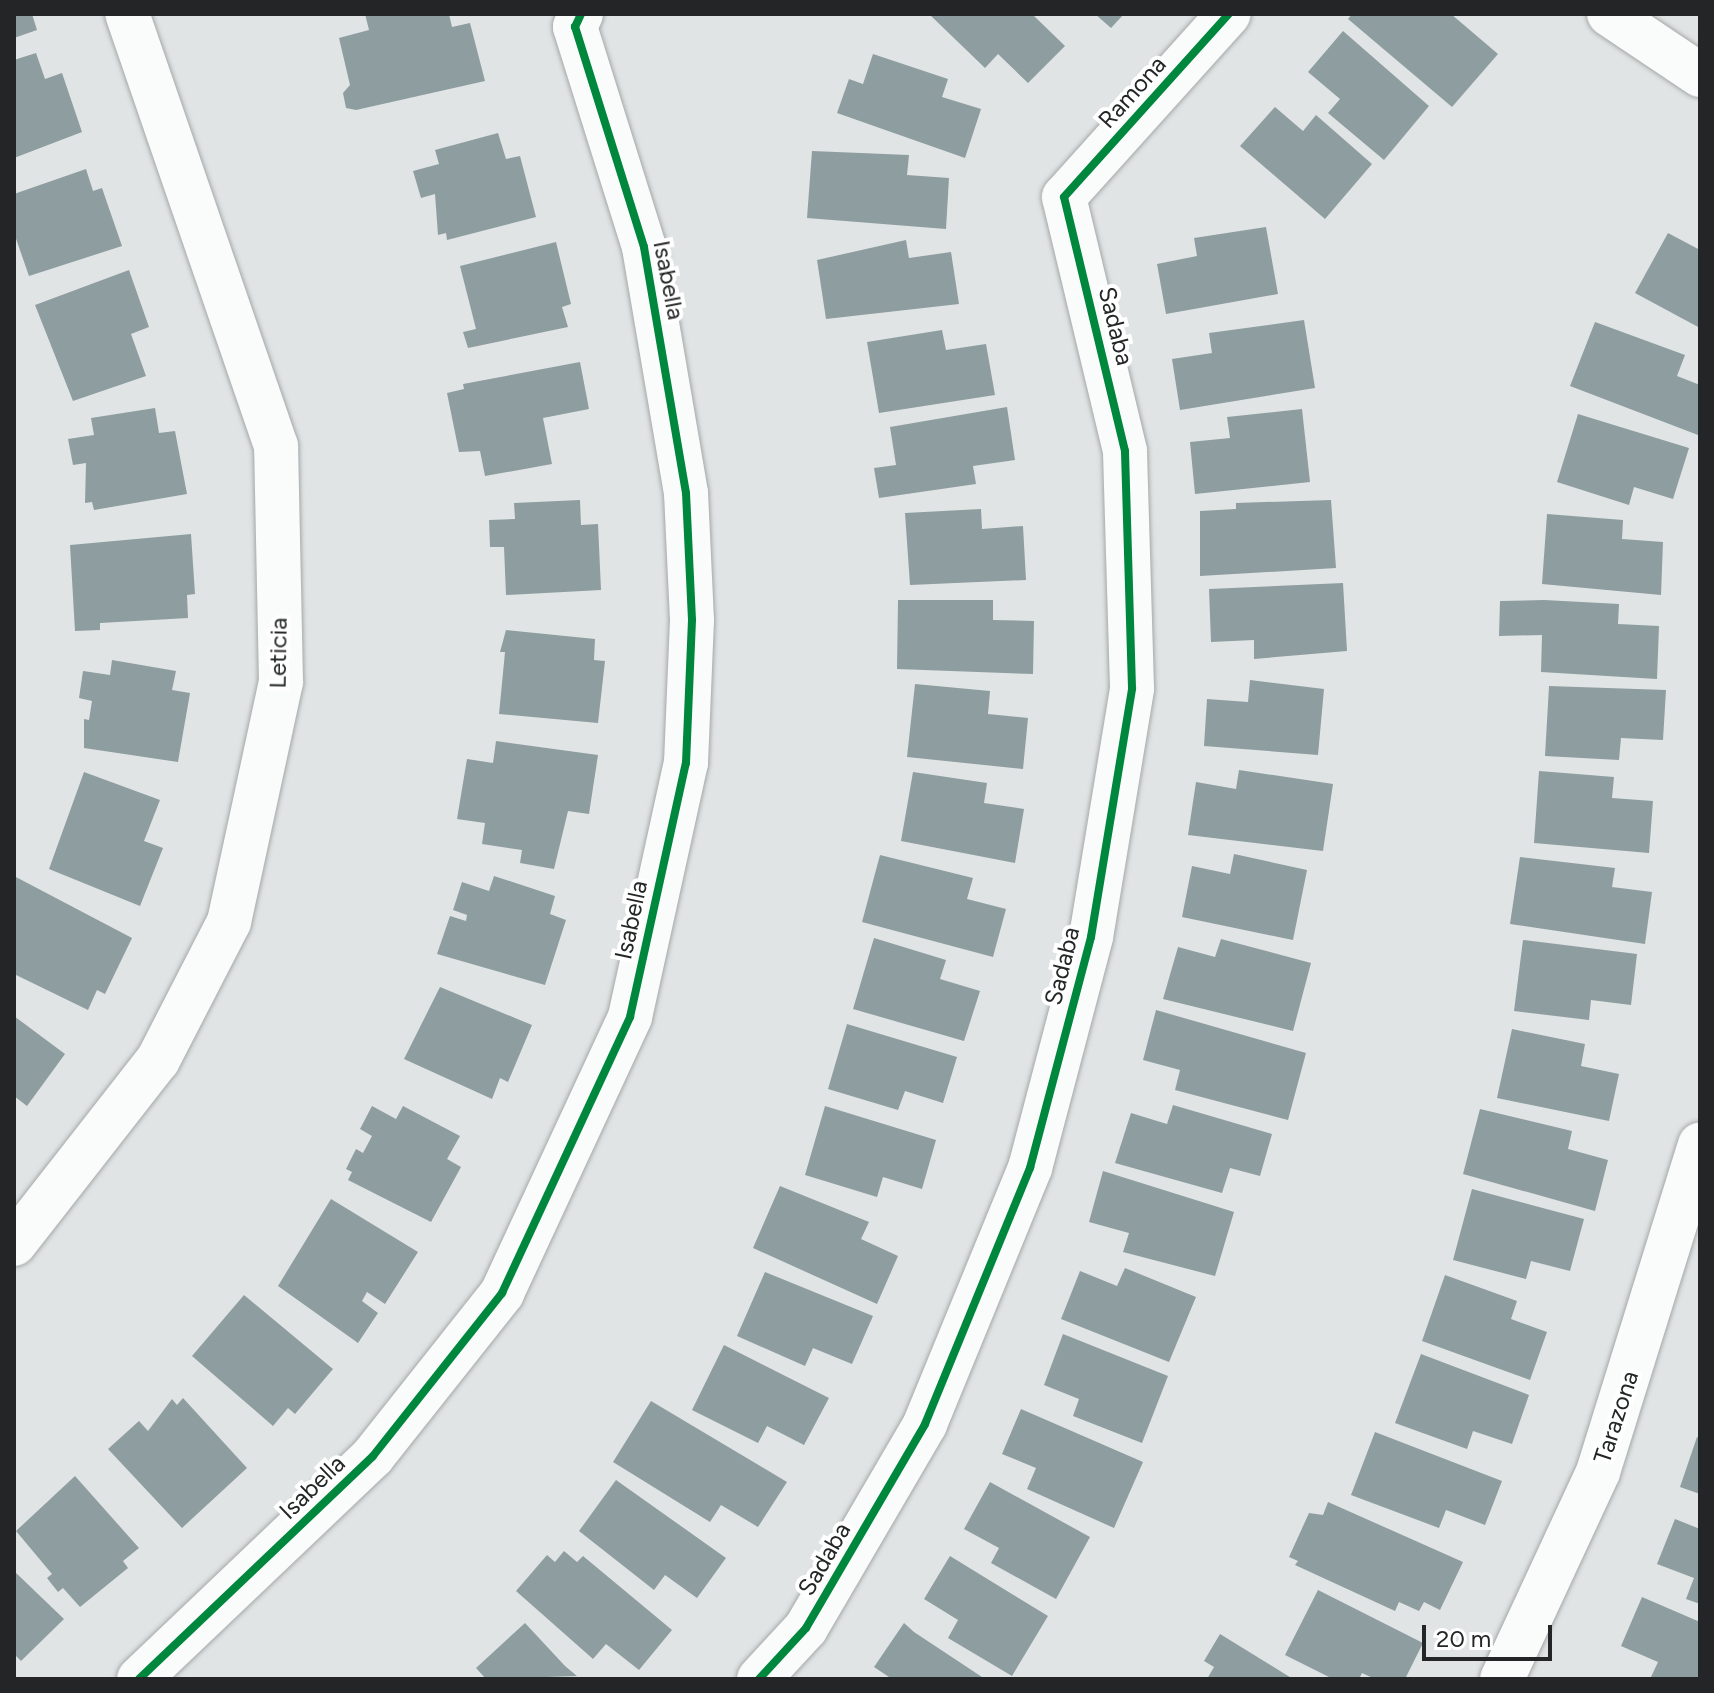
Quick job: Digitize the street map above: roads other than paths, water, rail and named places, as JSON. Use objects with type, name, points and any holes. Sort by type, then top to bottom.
[{"type":"street","name":"Leticia","points":[[14,1244],[158,1060],[229,922],[281,682],[276,446],[127,14]]},
{"type":"street","name":"Isabella","points":[[139,1679],[373,1456],[502,1293],[630,1017],[686,763],[692,620],[686,493],[644,247],[575,27],[581,14]]},
{"type":"street","name":"Ramona","points":[[1064,197],[1229,14]]},
{"type":"street","points":[[1609,14],[1700,75]]},
{"type":"street","name":"Sadaba","points":[[759,1679],[806,1628],[925,1424],[1030,1168],[1091,937],[1132,688],[1125,451],[1064,197]]},
{"type":"street","name":"Tarazona","points":[[1502,1679],[1598,1472],[1700,1144]]}]
